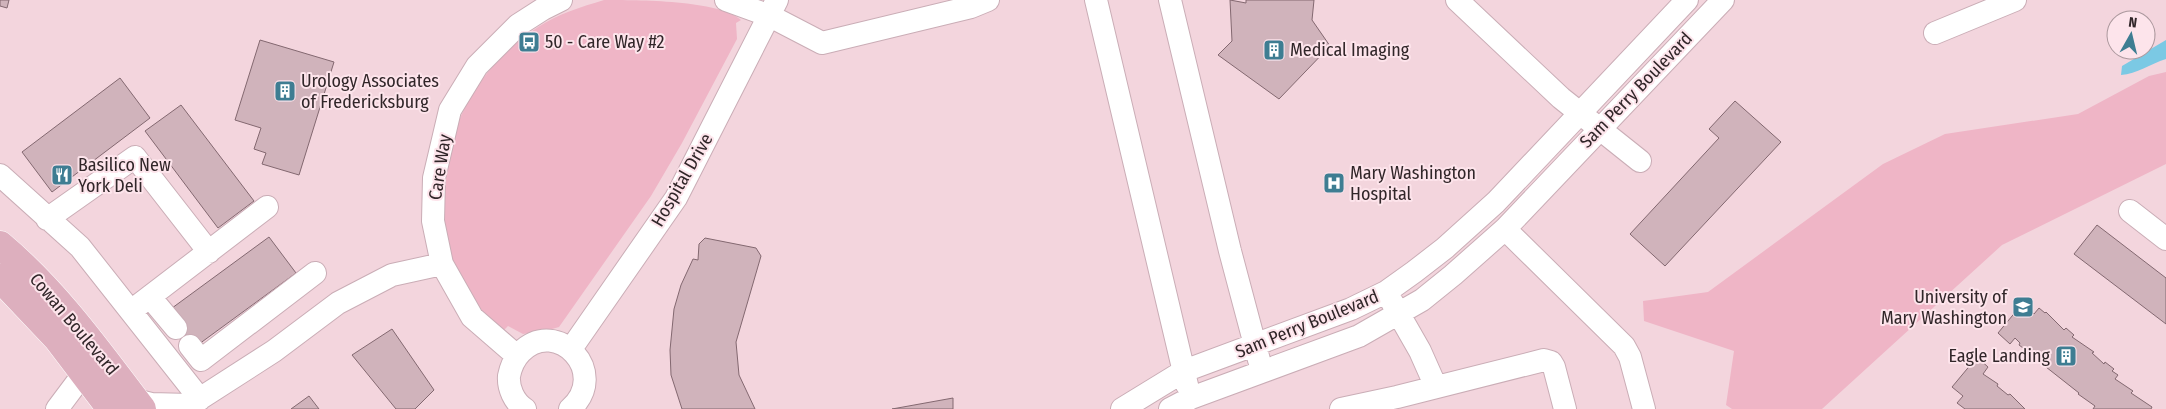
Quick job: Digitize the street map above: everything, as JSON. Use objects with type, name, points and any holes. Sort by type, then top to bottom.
[{"type":"main road","name":"Cowan Boulevard","points":[[0,245],[25,266],[62,304],[129,406]]},
{"type":"main road","name":"Cowan Boulevard","points":[[0,278],[57,338],[84,373],[129,406]]},
{"type":"street","name":"Care Way","points":[[516,356],[472,317],[442,264],[432,220],[434,178],[450,110],[477,66],[489,52],[532,15],[561,0]]},
{"type":"street","points":[[726,0],[773,8],[822,43],[971,7],[988,0]]},
{"type":"street","points":[[1096,0],[1190,398]]},
{"type":"street","points":[[1170,0],[1230,251],[1263,373]]},
{"type":"street","points":[[1457,0],[1561,98],[1640,161]]},
{"type":"street","name":"Sam Perry Boulevard","points":[[1122,409],[1184,372],[1351,309],[1386,292],[1445,248],[1496,202],[1687,0]]},
{"type":"street","name":"Sam Perry Boulevard","points":[[1170,409],[1190,398],[1263,373],[1359,336],[1422,300],[1453,276],[1505,229],[1598,129],[1723,0]]},
{"type":"street","points":[[1935,33],[2014,0]]},
{"type":"street","name":"Hospital Drive","points":[[571,349],[676,198],[773,8]]},
{"type":"street","points":[[47,219],[135,157],[208,252]]},
{"type":"street","points":[[0,175],[80,247],[131,311],[193,404]]},
{"type":"street","points":[[131,311],[268,207]]},
{"type":"street","points":[[2130,211],[2166,239]]},
{"type":"street","points":[[1505,229],[1624,346],[1630,357],[1644,409]]},
{"type":"street","points":[[129,406],[193,404],[274,351],[338,303],[392,274],[442,264]]},
{"type":"street","points":[[196,353],[252,321],[315,273]]},
{"type":"street","points":[[1386,292],[1420,351],[1436,387]]},
{"type":"street","points":[[150,296],[176,328]]},
{"type":"street","points":[[252,321],[274,351]]},
{"type":"street","points":[[513,404],[509,377],[516,356],[536,342],[548,341],[560,343],[571,349],[579,358],[585,375],[582,393],[576,407]]},
{"type":"street","points":[[1341,409],[1544,360],[1551,362],[1554,366],[1566,409]]},
{"type":"street","points":[[57,409],[84,373]]},
{"type":"shaded area","points":[[604,0],[677,2],[715,8],[730,13],[741,20],[736,23],[737,39],[682,143],[651,196],[559,327],[523,334],[508,326],[503,331],[470,296],[462,282],[449,247],[443,211],[444,176],[452,141],[465,107],[484,77],[509,50],[546,22],[570,11]]},
{"type":"shaded area","points":[[2166,72],[2166,164],[2002,245],[1822,409],[1732,409],[1726,405],[1734,351],[1644,321],[1643,301],[1708,292],[1883,164],[1945,134],[2078,114],[2149,76]]},
{"type":"water","points":[[2166,40],[2166,59],[2133,73],[2121,75],[2122,66],[2132,60],[2156,60],[2156,46]]},
{"type":"building","points":[[0,0],[9,0],[7,8],[0,6]]},
{"type":"building","name":"Medical Imaging","points":[[1230,0],[1246,3],[1246,0],[1314,0],[1312,20],[1330,46],[1279,99],[1218,55],[1232,41]]},
{"type":"building","name":"Urology Associates of Fredericksburg","points":[[260,40],[334,62],[299,175],[262,164],[266,153],[254,149],[261,128],[235,120]]},
{"type":"building","points":[[120,78],[150,118],[52,192],[22,152]]},
{"type":"building","points":[[1735,101],[1781,142],[1665,266],[1630,234],[1719,138],[1709,129]]},
{"type":"building","points":[[181,105],[254,201],[218,228],[145,131]]},
{"type":"building","points":[[2097,225],[2166,278],[2166,324],[2074,254]]},
{"type":"building","points":[[269,237],[296,273],[195,347],[168,311]]},
{"type":"building","points":[[705,238],[756,248],[761,256],[736,342],[739,375],[755,409],[682,409],[671,375],[670,350],[674,309],[681,285],[693,259],[698,260],[699,244]]},
{"type":"building","name":"Eagle Landing","points":[[2022,304],[2034,314],[2039,308],[2046,312],[2064,330],[2066,328],[2074,335],[2072,337],[2094,352],[2092,353],[2104,364],[2105,362],[2114,369],[2112,371],[2118,375],[2115,379],[2133,391],[2131,393],[2152,407],[2151,409],[2093,409],[2095,406],[2046,367],[2028,349],[2027,351],[2019,345],[2020,343],[2015,338],[2010,344],[1998,333]]},
{"type":"building","points":[[392,329],[434,390],[415,409],[396,409],[352,355]]},
{"type":"building","name":"Eagle Landing","points":[[1977,357],[1988,367],[1983,374],[1998,384],[1997,386],[2008,395],[2010,394],[2025,409],[1965,409],[1957,403],[1963,396],[1952,387]]},
{"type":"building","points":[[309,396],[319,409],[291,409]]},
{"type":"building","points":[[953,398],[953,409],[892,409]]},
{"type":"place","name":"50 - Care Way #2","points":[[529,42]]},
{"type":"place","name":"Medical Imaging","points":[[1274,50]]},
{"type":"place","name":"Urology Associates of Fredericksburg","points":[[285,91]]},
{"type":"place","name":"Basilico New York Deli","points":[[62,175]]},
{"type":"place","name":"Mary Washington Hospital","points":[[1334,183]]},
{"type":"place","name":"University of Mary Washington","points":[[2023,307]]},
{"type":"place","name":"Eagle Landing","points":[[2066,356]]}]
